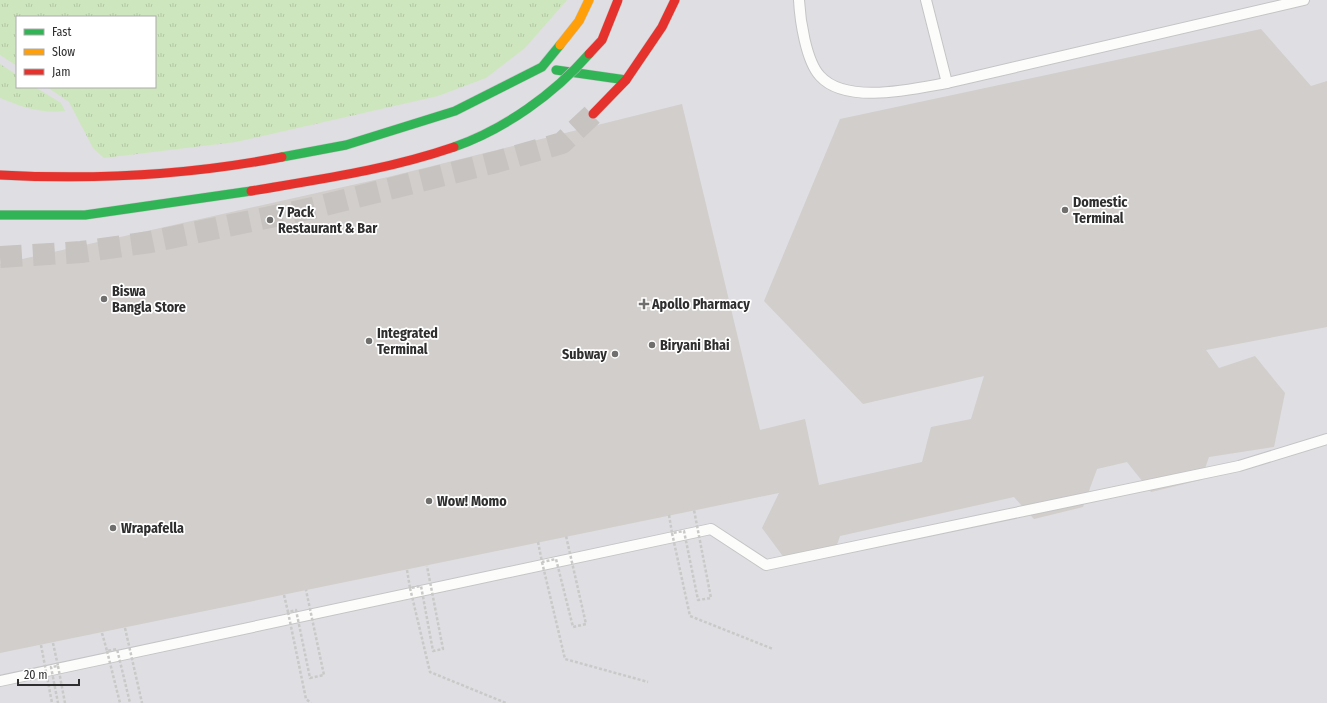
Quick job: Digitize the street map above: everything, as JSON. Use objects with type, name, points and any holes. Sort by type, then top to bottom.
[{"type":"street","points":[[0,175],[60,178],[167,172],[241,165],[346,145],[455,111],[542,68],[579,21],[589,0]]},
{"type":"street","points":[[0,215],[85,215],[126,210],[370,170],[424,157],[465,142],[516,117],[557,85],[585,59],[602,40],[618,0]]},
{"type":"street","points":[[593,114],[626,80],[662,28],[675,0]]},
{"type":"street","points":[[542,68],[626,80]]},
{"type":"lane","points":[[799,0],[804,38],[812,64],[820,76],[832,86],[845,90],[876,92],[906,90],[947,83],[1304,0]]},
{"type":"lane","points":[[926,0],[947,83]]},
{"type":"lane","points":[[0,681],[711,530],[766,565],[1239,466],[1327,439]]},
{"type":"path","points":[[672,533],[684,531],[698,600],[711,598],[694,510]]},
{"type":"path","points":[[669,515],[690,616],[773,649]]},
{"type":"path","points":[[542,562],[556,559],[573,627],[586,624],[566,536]]},
{"type":"path","points":[[538,542],[566,659],[648,682]]},
{"type":"path","points":[[410,588],[421,586],[434,651],[443,649],[427,566]]},
{"type":"path","points":[[406,570],[430,672],[506,703]]},
{"type":"path","points":[[288,612],[296,610],[310,678],[324,675],[306,590]]},
{"type":"path","points":[[284,595],[306,699],[311,703]]},
{"type":"path","points":[[125,628],[142,703]]},
{"type":"path","points":[[102,633],[120,703]]},
{"type":"path","points":[[53,643],[65,703]]},
{"type":"path","points":[[41,645],[52,703]]},
{"type":"path","points":[[106,652],[118,649],[130,703]]},
{"type":"path","points":[[58,666],[51,667],[58,703]]},
{"type":"shaded area","points":[[0,0],[1327,0],[1327,703],[0,703]]},
{"type":"green space","points":[[0,0],[567,0],[525,48],[486,78],[438,96],[236,142],[104,158],[93,148],[69,102],[48,88],[156,88],[156,16],[16,16],[16,65],[0,55]]},
{"type":"green space","points":[[0,64],[16,74],[16,88],[37,88],[61,103],[65,111],[40,111],[0,98]]},
{"type":"building","points":[[1261,29],[1311,86],[1327,81],[1327,327],[1206,350],[1219,368],[1255,356],[1285,393],[1274,447],[1209,457],[1201,480],[1151,492],[1127,462],[1097,469],[1083,507],[1034,519],[1014,497],[840,536],[833,556],[788,563],[762,528],[779,493],[0,653],[0,264],[388,177],[682,104],[760,430],[805,419],[819,485],[922,462],[931,427],[971,419],[984,376],[863,404],[764,301],[840,119]]},
{"type":"tunnel","points":[[0,257],[81,252],[150,242],[313,208],[496,162],[562,143],[593,114]]},
{"type":"traffic: fast","points":[[282,157],[346,145],[455,111],[542,67],[560,45]]},
{"type":"traffic: fast","points":[[454,147],[492,130],[528,109],[560,83],[589,54]]},
{"type":"traffic: fast","points":[[556,70],[626,80]]},
{"type":"traffic: fast","points":[[0,215],[85,215],[251,191]]},
{"type":"traffic: slow","points":[[560,45],[579,21],[589,0]]},
{"type":"traffic: jam","points":[[589,54],[602,40],[618,0]]},
{"type":"traffic: jam","points":[[593,114],[626,80],[662,27],[675,0]]},
{"type":"traffic: jam","points":[[251,191],[379,168],[454,147]]},
{"type":"traffic: jam","points":[[0,175],[71,177],[142,175],[212,168],[282,157]]},
{"type":"place","name":"Domestic Terminal","points":[[1065,210]]},
{"type":"place","name":"7 Pack Restaurant & Bar","points":[[270,220]]},
{"type":"place","name":"Biswa Bangla Store","points":[[104,299]]},
{"type":"place","name":"Apollo Pharmacy","points":[[644,304]]},
{"type":"place","name":"Integrated Terminal","points":[[369,341]]},
{"type":"place","name":"Biryani Bhai","points":[[652,345]]},
{"type":"place","name":"Subway","points":[[615,354]]},
{"type":"place","name":"Wow! Momo","points":[[429,501]]},
{"type":"place","name":"Wrapafella","points":[[113,528]]}]
